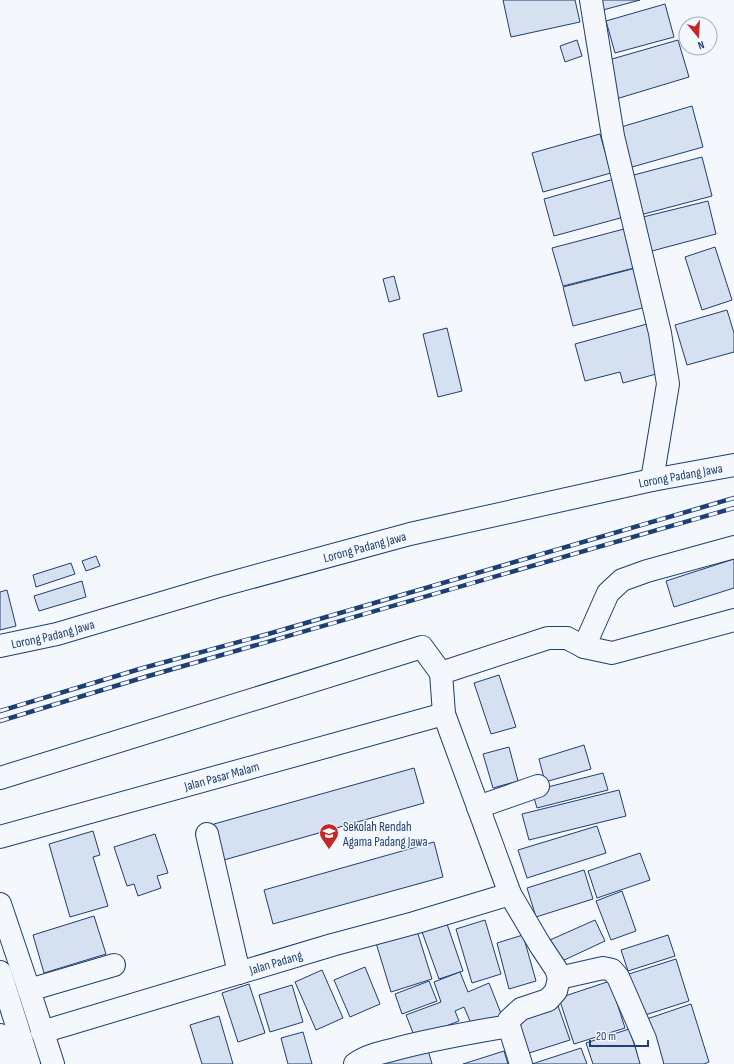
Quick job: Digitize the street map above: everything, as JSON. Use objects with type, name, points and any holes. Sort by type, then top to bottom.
[{"type":"street","points":[[591,0],[613,136],[660,333],[668,384],[652,480]]},
{"type":"street","name":"Lorong Padang Jawa","points":[[0,646],[57,634],[219,586],[410,534],[652,480],[734,465]]},
{"type":"street","points":[[584,647],[608,593],[622,580],[647,571],[734,547]]},
{"type":"street","points":[[441,673],[548,638],[567,638],[584,647],[612,652],[734,620]]},
{"type":"street","points":[[0,778],[422,647],[441,673],[444,714],[510,894],[540,946],[556,969],[559,978],[556,991],[548,1000],[521,1009],[509,1020],[509,1026],[521,1064]]},
{"type":"street","name":"Jalan Pasar Malam","points":[[0,837],[444,714]]},
{"type":"street","points":[[478,807],[538,786]]},
{"type":"street","points":[[207,834],[239,973]]},
{"type":"street","name":"Jalan Padang","points":[[42,1032],[510,894]]},
{"type":"street","points":[[0,904],[30,990],[53,1064]]},
{"type":"street","points":[[30,990],[114,965]]},
{"type":"street","points":[[559,978],[604,968],[612,970],[618,977],[645,1039],[652,1064]]},
{"type":"street","points":[[0,972],[29,1064]]},
{"type":"street","points":[[355,1064],[364,1058],[412,1044],[509,1026]]},
{"type":"building","points":[[503,0],[575,0],[580,22],[511,37]]},
{"type":"building","points":[[600,0],[640,0],[603,10]]},
{"type":"building","points":[[665,4],[674,37],[615,53],[606,21]]},
{"type":"building","points":[[577,40],[582,56],[565,62],[560,46]]},
{"type":"building","points":[[678,40],[678,56],[683,56],[689,77],[616,99],[605,61]]},
{"type":"building","points":[[692,106],[703,147],[632,167],[621,127]]},
{"type":"building","points":[[600,134],[611,173],[543,192],[532,153]]},
{"type":"building","points":[[702,157],[712,196],[640,215],[630,176]]},
{"type":"building","points":[[614,179],[624,217],[554,236],[544,199]]},
{"type":"building","points":[[708,201],[716,234],[648,252],[639,218]]},
{"type":"building","points":[[624,229],[634,268],[563,286],[552,248]]},
{"type":"building","points":[[715,247],[732,300],[702,310],[685,257]]},
{"type":"building","points":[[636,268],[646,307],[573,326],[563,287]]},
{"type":"building","points":[[394,276],[400,299],[389,302],[383,279]]},
{"type":"building","points":[[727,310],[734,333],[734,352],[687,365],[675,325]]},
{"type":"building","points":[[647,324],[660,373],[623,383],[620,372],[585,381],[575,344]]},
{"type":"building","points":[[447,328],[462,391],[438,397],[423,334]]},
{"type":"building","points":[[96,556],[100,566],[86,571],[82,561]]},
{"type":"building","points":[[734,559],[734,588],[674,607],[666,581]]},
{"type":"building","points":[[71,563],[75,574],[36,587],[33,575]]},
{"type":"building","points":[[82,581],[86,597],[39,611],[34,596]]},
{"type":"building","points":[[7,590],[16,626],[0,630],[0,592]]},
{"type":"building","points":[[499,675],[516,727],[491,734],[474,683]]},
{"type":"building","points":[[584,745],[591,769],[545,782],[539,759]]},
{"type":"building","points":[[509,747],[518,781],[493,788],[483,754]]},
{"type":"building","points":[[414,768],[424,803],[224,860],[214,824]]},
{"type":"building","points":[[603,773],[608,790],[537,808],[532,791]]},
{"type":"building","points":[[619,790],[626,816],[529,840],[522,814]]},
{"type":"building","points":[[597,826],[606,853],[527,878],[518,850]]},
{"type":"building","points":[[93,831],[100,855],[93,857],[108,906],[70,917],[49,844]]},
{"type":"building","points":[[155,834],[168,873],[157,876],[161,888],[138,896],[134,884],[127,886],[114,847]]},
{"type":"building","points":[[434,842],[443,877],[273,924],[264,890]]},
{"type":"building","points":[[640,853],[650,880],[597,898],[588,871]]},
{"type":"building","points":[[584,870],[593,899],[536,917],[527,888]]},
{"type":"building","points":[[622,891],[636,931],[611,940],[596,901]]},
{"type":"building","points":[[94,916],[106,954],[44,973],[33,935]]},
{"type":"building","points":[[485,920],[501,974],[472,983],[456,929]]},
{"type":"building","points":[[595,920],[605,941],[560,962],[550,940]]},
{"type":"building","points":[[446,921],[463,971],[439,979],[421,929]]},
{"type":"building","points":[[417,931],[432,979],[391,992],[376,943]]},
{"type":"building","points":[[523,935],[536,981],[509,989],[497,943]]},
{"type":"building","points":[[668,935],[675,956],[628,971],[621,950]]},
{"type":"building","points":[[676,959],[689,1001],[642,1016],[629,974]]},
{"type":"building","points":[[365,967],[380,1004],[350,1017],[334,980]]},
{"type":"building","points":[[322,970],[343,1018],[316,1030],[295,982]]},
{"type":"building","points":[[460,972],[468,992],[489,983],[502,1016],[473,1028],[464,1007],[455,1011],[459,1021],[415,1038],[406,1015],[441,1002],[434,982]]},
{"type":"building","points":[[429,981],[437,1001],[402,1014],[395,994]]},
{"type":"building","points":[[610,981],[625,1028],[574,1044],[559,998]]},
{"type":"building","points":[[249,984],[265,1033],[238,1042],[222,993]]},
{"type":"building","points":[[292,985],[303,1022],[270,1032],[259,995]]},
{"type":"building","points":[[557,1003],[570,1040],[529,1053],[517,1016]]},
{"type":"building","points":[[691,1004],[709,1062],[704,1064],[655,1064],[641,1021]]},
{"type":"building","points":[[219,1016],[233,1064],[202,1064],[190,1025]]},
{"type":"building","points":[[629,1029],[641,1064],[593,1064],[586,1043]]},
{"type":"building","points":[[303,1032],[312,1064],[288,1064],[281,1038]]},
{"type":"building","points":[[581,1048],[587,1064],[532,1064]]},
{"type":"building","points":[[428,1050],[432,1064],[382,1064]]},
{"type":"building","points":[[504,1051],[508,1064],[463,1064]]},
{"type":"railway","points":[[0,711],[143,668],[268,634],[734,498]]},
{"type":"railway","points":[[0,721],[145,677],[734,508]]},
{"type":"place","name":"Sekolah Rendah Agama Padang Jawa","points":[[329,850]]}]
